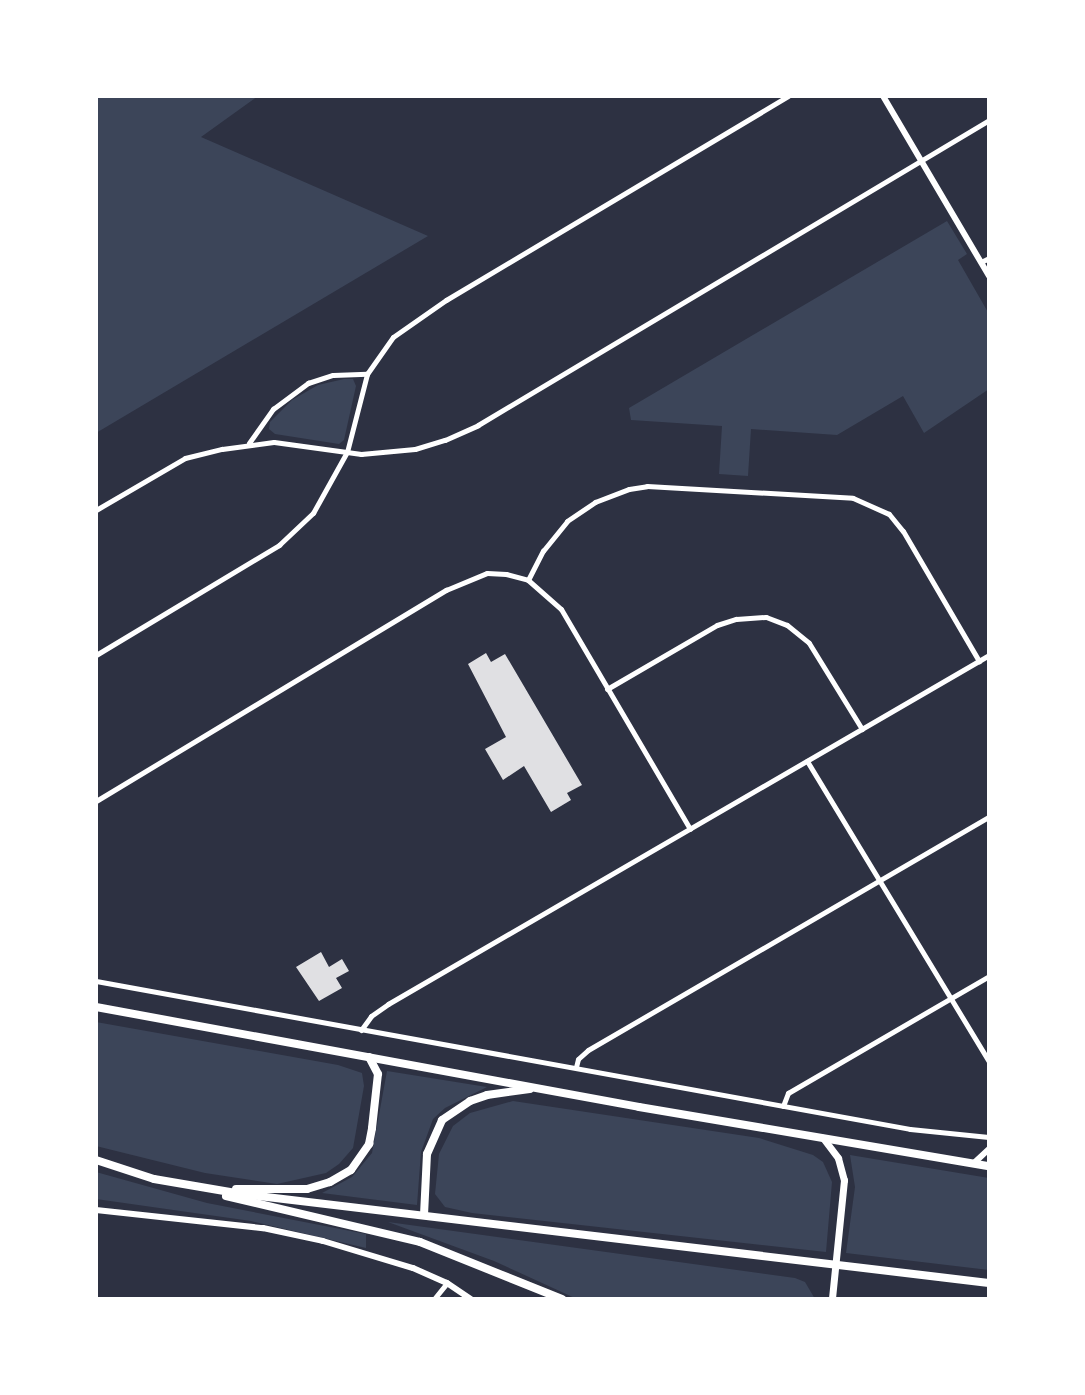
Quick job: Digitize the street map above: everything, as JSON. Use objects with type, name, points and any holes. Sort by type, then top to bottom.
[{"type":"highway","points":[[96,1007],[989,1166]]},
{"type":"highway","points":[[195,1187],[307,1189],[330,1182],[351,1170],[369,1144],[372,1128],[378,1074],[369,1057]]},
{"type":"highway","points":[[424,1215],[427,1154],[442,1120],[470,1101],[487,1095],[547,1089]]},
{"type":"highway","points":[[96,1160],[420,1242],[562,1299]]},
{"type":"highway","points":[[195,1187],[989,1283]]},
{"type":"main road","points":[[823,1138],[838,1158],[844,1180],[832,1299]]},
{"type":"street","points":[[96,655],[294,532],[324,499],[347,452],[367,374],[387,343],[412,322],[788,96]]},
{"type":"street","points":[[883,96],[989,276]]},
{"type":"street","points":[[96,510],[185,458],[249,444],[274,442],[347,452],[415,449],[478,425],[989,120]]},
{"type":"street","points":[[981,262],[989,258]]},
{"type":"street","points":[[249,444],[287,396],[333,375],[367,374]]},
{"type":"street","points":[[528,580],[543,551],[567,521],[595,502],[629,489],[647,486],[853,498],[889,514],[903,531],[979,661]]},
{"type":"street","points":[[96,801],[446,590],[487,573],[528,580],[561,609],[690,829]]},
{"type":"street","points":[[607,689],[717,625],[736,619],[766,617],[787,625],[809,643],[862,729]]},
{"type":"street","points":[[361,1030],[371,1016],[388,1004],[989,655]]},
{"type":"street","points":[[807,761],[989,1062]]},
{"type":"street","points":[[576,1067],[578,1059],[588,1050],[989,817]]},
{"type":"street","points":[[783,1106],[788,1093],[989,976]]},
{"type":"street","points":[[96,981],[910,1129],[989,1137]]},
{"type":"street","points":[[973,1163],[989,1149]]},
{"type":"street","points":[[96,1210],[263,1228],[382,1258],[447,1283],[471,1299]]},
{"type":"street","points":[[434,1299],[447,1283]]},
{"type":"shaded area","points":[[96,96],[258,96],[201,137],[428,236],[96,433]]},
{"type":"shaded area","points":[[947,221],[967,254],[958,260],[989,314],[989,389],[924,433],[903,396],[837,435],[751,429],[748,476],[719,474],[722,426],[631,420],[629,408]]},
{"type":"shaded area","points":[[353,379],[356,386],[344,440],[339,444],[275,434],[269,429],[270,422],[292,400],[318,385]]},
{"type":"shaded area","points":[[96,1022],[338,1065],[362,1073],[364,1086],[353,1148],[326,1173],[277,1184],[205,1173],[96,1146]]},
{"type":"shaded area","points":[[387,1071],[487,1087],[445,1108],[433,1119],[421,1152],[417,1205],[322,1193],[352,1177],[372,1153]]},
{"type":"shaded area","points":[[513,1101],[759,1138],[813,1155],[823,1162],[832,1182],[826,1252],[472,1213],[445,1207],[435,1194],[439,1154],[453,1126],[470,1113]]},
{"type":"shaded area","points":[[850,1155],[989,1178],[989,1270],[846,1253],[855,1187]]},
{"type":"shaded area","points":[[96,1172],[207,1203],[366,1234],[366,1248],[251,1221],[96,1199]]},
{"type":"shaded area","points":[[388,1222],[795,1278],[805,1282],[815,1299],[577,1299],[494,1261]]},
{"type":"building","points":[[486,653],[491,662],[505,654],[582,785],[567,793],[571,800],[551,812],[524,766],[503,780],[485,749],[506,737],[468,664]]},
{"type":"building","points":[[321,952],[329,967],[342,959],[349,971],[336,978],[342,988],[319,1001],[296,967]]}]
